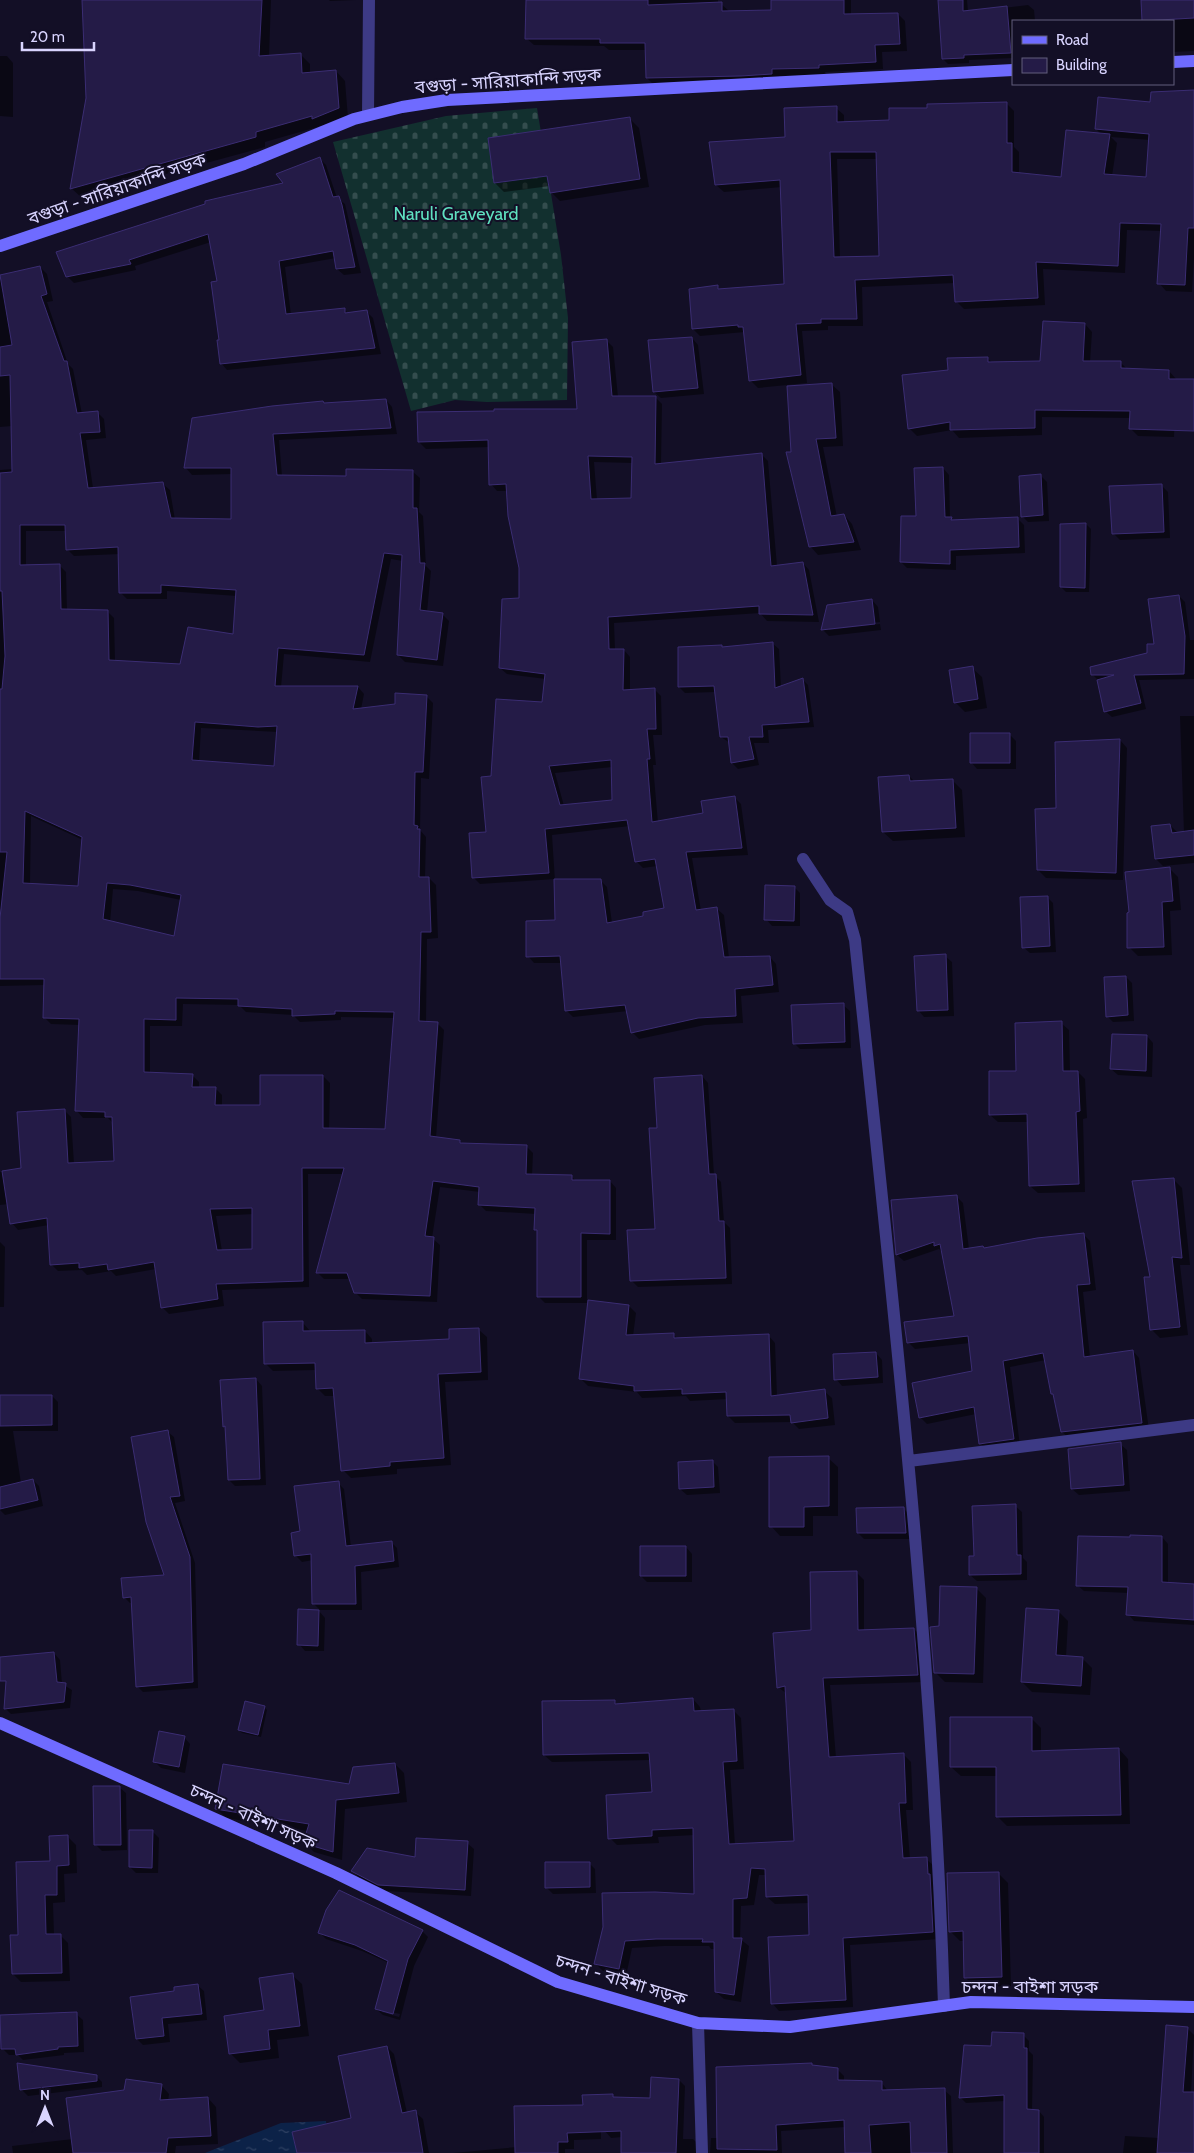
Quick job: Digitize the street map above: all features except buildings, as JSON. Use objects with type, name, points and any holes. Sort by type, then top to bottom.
[{"type":"main road","points":[[1174,62],[1194,61]]},
{"type":"main road","name":"বগুড়া - সারিয়াকান্দি সড়ক","points":[[0,246],[244,164],[329,128],[368,115],[402,107],[447,100],[1012,70]]},
{"type":"main road","name":"চন্দন - বাইশা সড়ক","points":[[0,1723],[336,1873],[558,1982],[698,2022],[790,2026],[971,2002],[1194,2007]]},
{"type":"street","points":[[368,0],[368,115]]},
{"type":"street","points":[[803,859],[830,900],[847,912],[855,940],[909,1461],[940,1869],[944,2006]]},
{"type":"street","points":[[909,1461],[1194,1425]]},
{"type":"street","points":[[698,2022],[702,2153]]},
{"type":"green space","name":"Naruli Graveyard","points":[[537,108],[561,255],[568,318],[567,400],[487,402],[455,400],[411,411],[333,142],[446,116]]},
{"type":"water","points":[[326,2121],[328,2146],[345,2153],[205,2153],[281,2123]]}]
